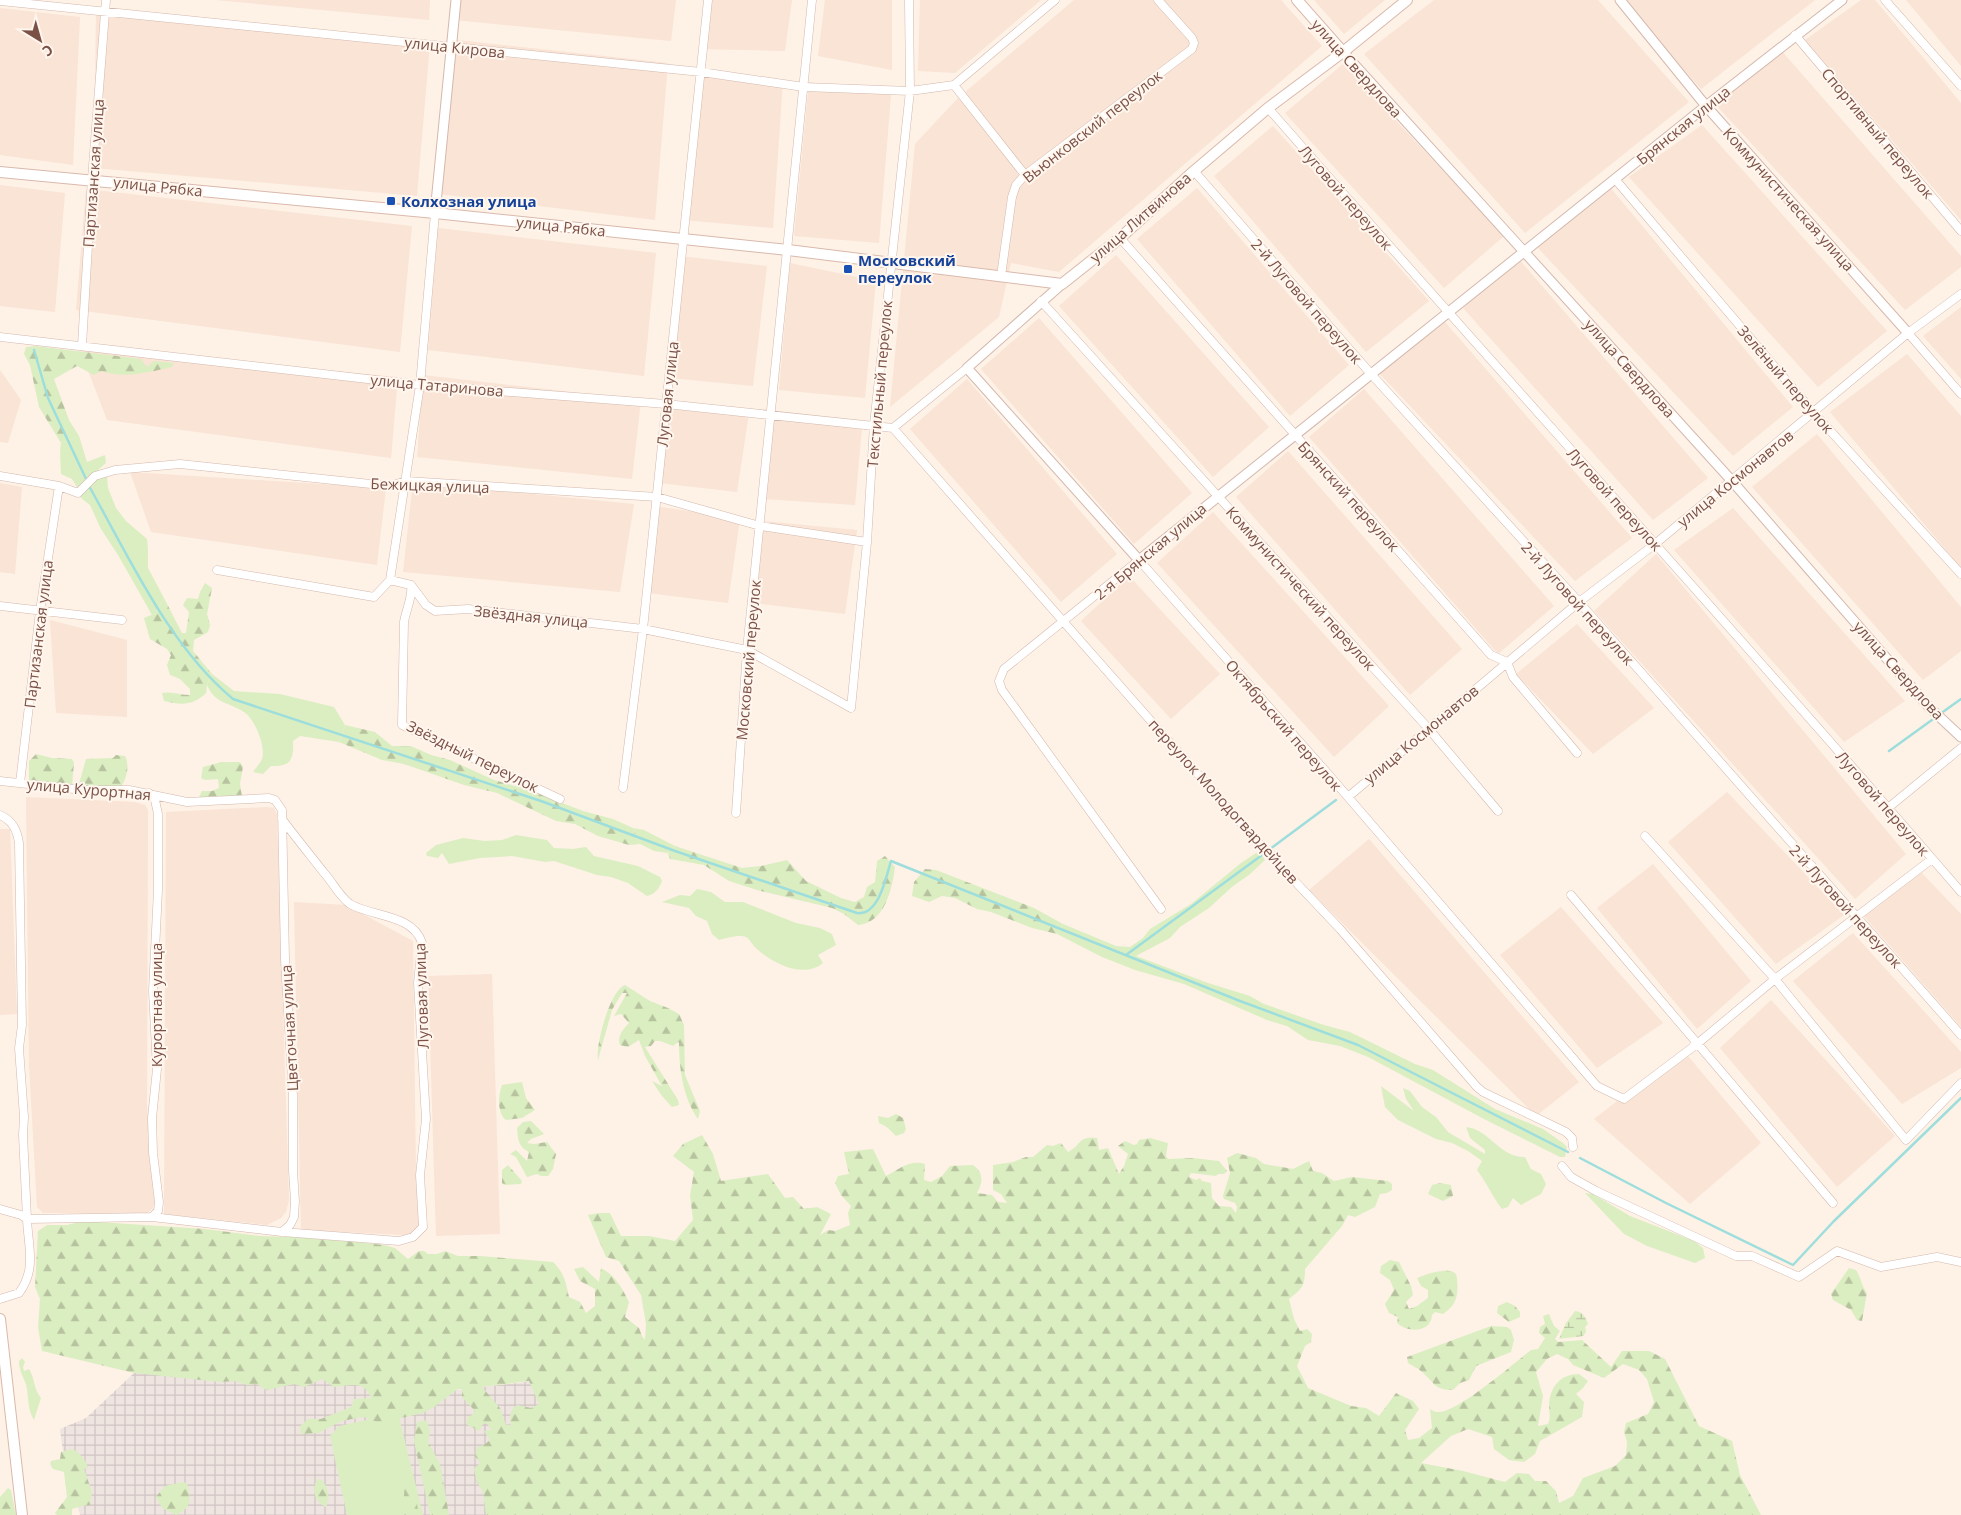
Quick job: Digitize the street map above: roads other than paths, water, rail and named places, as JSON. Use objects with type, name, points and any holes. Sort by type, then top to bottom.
[{"type":"main road","name":"улица Свердлова","points":[[1297,0],[1342,52]]},
{"type":"main road","name":"улица Литвинова","points":[[1062,284],[1120,238],[1194,171],[1268,108],[1342,52],[1406,0]]},
{"type":"main road","name":"улица Рябка","points":[[0,172],[92,179],[684,239],[890,262],[1062,284]]},
{"type":"main road","points":[[0,1319],[5,1398],[22,1515]]},
{"type":"street","name":"Партизанская улица","points":[[82,346],[92,179],[106,0]]},
{"type":"street","points":[[217,570],[374,597],[390,580],[420,385],[456,0]]},
{"type":"street","name":"Луговая улица","points":[[623,788],[643,629],[708,0]]},
{"type":"street","name":"Московский переулок","points":[[736,813],[748,650],[812,0]]},
{"type":"street","name":"Текстильный переулок","points":[[851,708],[867,542],[874,425],[890,262],[910,91],[908,0]]},
{"type":"street","points":[[1026,174],[954,86],[1055,0]]},
{"type":"street","name":"Вьюнковский переулок","points":[[1001,276],[1012,197],[1016,185],[1026,174],[1192,48],[1194,43],[1192,38],[1158,0]]},
{"type":"street","name":"Коммунистическая улица","points":[[1620,0],[1706,106],[1961,394]]},
{"type":"street","name":"Брянская улица","points":[[1524,251],[1842,0]]},
{"type":"street","points":[[1885,0],[1961,86]]},
{"type":"street","name":"улица Кирова","points":[[0,1],[701,72],[804,87],[910,91],[954,86]]},
{"type":"street","name":"Спортивный переулок","points":[[1795,36],[1961,231]]},
{"type":"street","name":"улица Свердлова","points":[[1342,52],[1732,481],[1929,707],[1961,737]]},
{"type":"street","name":"Луговой переулок","points":[[1268,108],[1447,313],[1656,544],[1961,892]]},
{"type":"street","name":"2-й Луговой переулок","points":[[1194,171],[1371,374],[1578,602],[1961,1035]]},
{"type":"street","name":"Зелёный переулок","points":[[1615,179],[1814,413],[1961,574]]},
{"type":"street","name":"Брянский переулок","points":[[1120,238],[1491,655],[1507,662]]},
{"type":"street","name":"2-я Брянская улица","points":[[1161,909],[1002,690],[999,681],[1004,669],[1293,434],[1524,251]]},
{"type":"street","name":"улица Литвинова","points":[[893,428],[967,368],[1062,284]]},
{"type":"street","name":"улица Космонавтов","points":[[1348,797],[1578,602],[1656,544],[1908,333],[1961,294]]},
{"type":"street","name":"Коммунистический переулок","points":[[1041,301],[1428,728],[1498,811]]},
{"type":"street","name":"улица Татаринова","points":[[0,337],[420,385],[666,404],[874,425]]},
{"type":"street","name":"Октябрьский переулок","points":[[967,368],[1348,797],[1597,1086],[1624,1099],[1697,1044]]},
{"type":"street","points":[[874,425],[893,428]]},
{"type":"street","name":"переулок Молодогвардейцев","points":[[893,428],[1248,831],[1359,950],[1470,1080],[1483,1092],[1566,1132],[1572,1138],[1573,1147]]},
{"type":"street","name":"Бежицкая улица","points":[[0,476],[59,486],[78,493],[94,476],[115,470],[180,464],[390,486],[406,481],[657,497],[760,526],[867,542]]},
{"type":"street","name":"Партизанская улица","points":[[20,783],[40,611],[59,486]]},
{"type":"street","points":[[390,580],[411,585]]},
{"type":"street","name":"Звёздная улица","points":[[411,585],[426,606],[430,610],[435,611],[468,609],[643,629],[748,650],[851,708]]},
{"type":"street","name":"Звёздный переулок","points":[[411,585],[412,592],[404,622],[402,725],[560,799]]},
{"type":"street","points":[[0,606],[122,620]]},
{"type":"street","points":[[1507,662],[1513,678],[1577,753]]},
{"type":"street","points":[[1888,808],[1961,748]]},
{"type":"street","name":"улица Курортная","points":[[0,781],[83,790],[129,790],[187,802],[269,798],[275,800],[282,810],[282,819]]},
{"type":"street","name":"Курортная улица","points":[[148,793],[155,800],[158,814],[158,890],[153,991],[157,1069],[152,1118],[153,1153],[159,1202],[158,1211],[152,1217]]},
{"type":"street","points":[[0,815],[11,822],[17,832],[19,843],[22,1025],[19,1048],[24,1117],[27,1219],[30,1241],[30,1270],[28,1277],[19,1293],[0,1299]]},
{"type":"street","name":"Луговая улица","points":[[282,819],[343,898],[350,904],[398,920],[416,932],[422,943],[418,983],[426,1119],[420,1175],[424,1218],[423,1227],[413,1238],[399,1241],[282,1232]]},
{"type":"street","name":"Цветочная улица","points":[[282,819],[285,960],[293,1104],[295,1200],[294,1217],[290,1225],[282,1232]]},
{"type":"street","points":[[1645,836],[1775,979],[1906,1140],[1961,1083]]},
{"type":"street","points":[[1697,1044],[1775,979],[1932,859]]},
{"type":"street","points":[[1570,894],[1833,1203]]},
{"type":"street","points":[[1562,1166],[1571,1177],[1596,1191],[1736,1256],[1752,1256],[1799,1277],[1837,1251],[1881,1267],[1938,1257],[1961,1262]]},
{"type":"street","points":[[0,1209],[21,1215],[27,1219],[152,1217],[282,1232]]},
{"type":"waterway","points":[[34,350],[48,398],[87,481]]},
{"type":"waterway","points":[[89,486],[135,571],[170,627],[210,678],[233,699],[541,801],[675,851],[857,913],[865,912],[876,902],[884,885],[891,861],[1240,1001],[1358,1045],[1568,1152]]},
{"type":"waterway","points":[[1940,714],[1961,699]]},
{"type":"waterway","points":[[1889,751],[1936,717]]},
{"type":"waterway","points":[[1270,849],[1336,800]]},
{"type":"waterway","points":[[1126,955],[1262,855]]},
{"type":"waterway","points":[[1580,1158],[1666,1203],[1793,1265],[1834,1221],[1961,1098]]},
{"type":"place","name":"Колхозная улица","points":[[391,201]]},
{"type":"place","name":"Московский переулок","points":[[848,269]]}]
